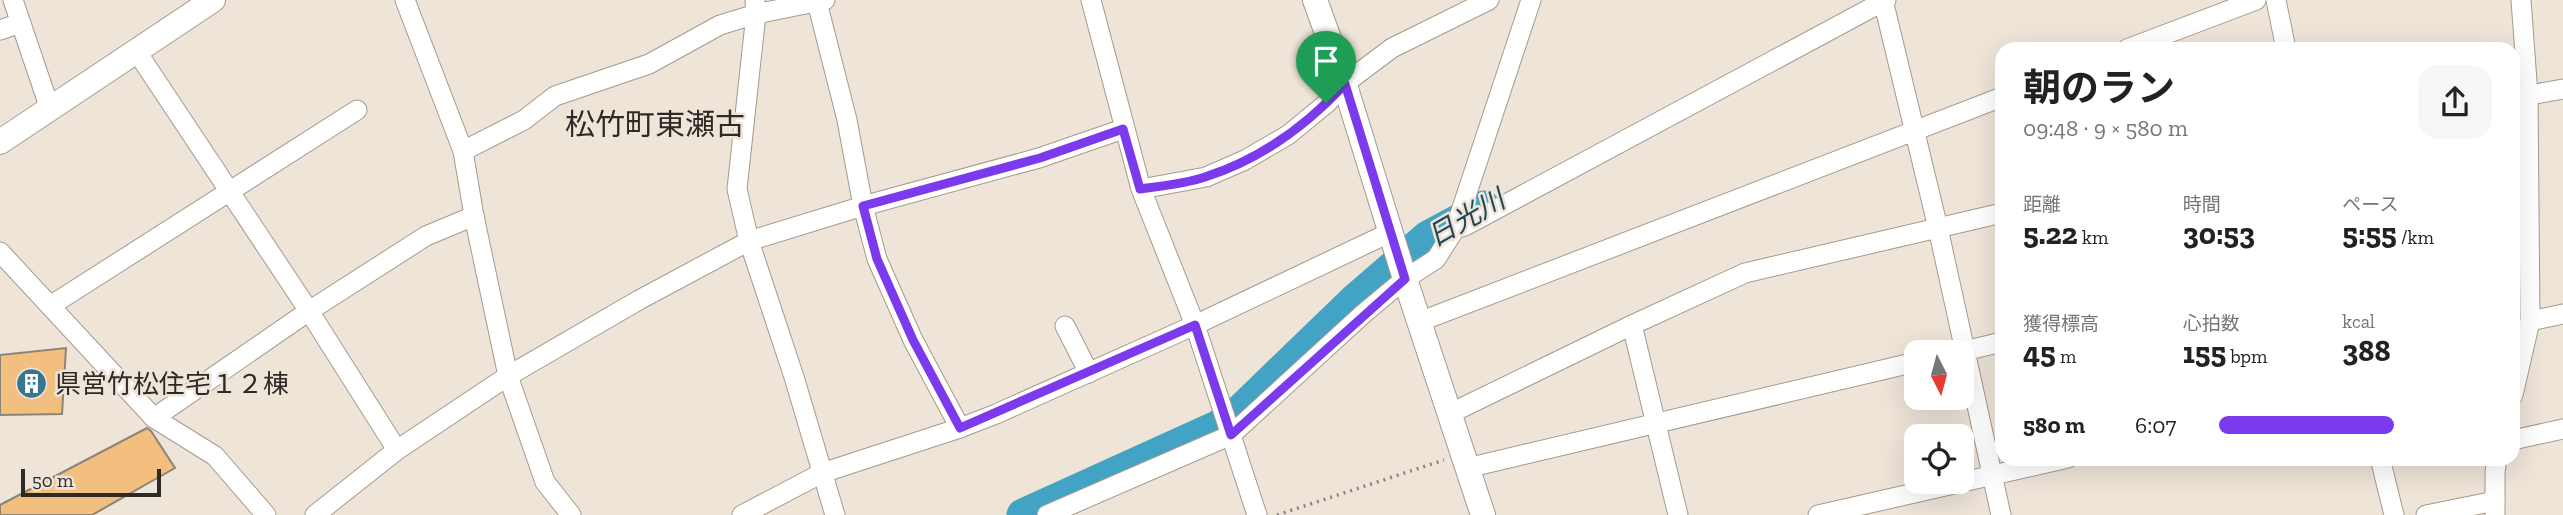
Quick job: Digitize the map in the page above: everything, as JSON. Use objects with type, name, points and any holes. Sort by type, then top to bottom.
[{"type":"street","points":[[13,0],[50,109]]},
{"type":"street","points":[[0,142],[213,0]]},
{"type":"street","points":[[404,0],[463,151],[474,216],[509,376],[545,482],[571,515]]},
{"type":"street","points":[[1091,0],[1140,189],[1195,325],[1257,515]]},
{"type":"street","points":[[1315,0],[1345,84],[1402,269],[1483,515]]},
{"type":"street","points":[[1140,189],[1206,177],[1245,160],[1288,135],[1345,84],[1392,48],[1489,0]]},
{"type":"street","points":[[1047,515],[1229,426],[1402,269],[1436,259],[1457,224],[1531,0]]},
{"type":"street","points":[[1457,224],[1465,226],[1554,180],[1884,0],[1938,228],[1960,340]]},
{"type":"street","points":[[2145,42],[2256,0]]},
{"type":"street","points":[[2276,0],[2285,42]]},
{"type":"street","points":[[2520,349],[2530,321],[2520,227],[2521,0]]},
{"type":"street","points":[[463,151],[524,120],[555,96],[649,64],[756,7],[821,1],[863,206],[877,259],[913,340],[960,428]]},
{"type":"street","points":[[756,7],[737,189],[749,241],[794,377],[835,515]]},
{"type":"street","points":[[0,30],[20,23]]},
{"type":"street","points":[[137,52],[309,311],[397,450]]},
{"type":"street","points":[[2520,97],[2563,89]]},
{"type":"street","points":[[1419,322],[1995,100]]},
{"type":"street","points":[[50,306],[357,110]]},
{"type":"street","points":[[315,515],[397,450],[509,376],[639,300],[749,241],[863,206],[1040,158],[1123,129]]},
{"type":"street","points":[[1449,414],[1745,273],[1995,215]]},
{"type":"street","points":[[153,418],[309,311],[426,236],[474,216]]},
{"type":"street","points":[[742,515],[822,472],[960,428],[1088,373],[1391,232]]},
{"type":"street","points":[[0,252],[153,418],[215,456],[266,515]]},
{"type":"street","points":[[2530,321],[2563,314]]},
{"type":"street","points":[[1632,325],[1678,515]]},
{"type":"street","points":[[1065,326],[1088,373]]},
{"type":"street","points":[[1974,348],[1995,344]]},
{"type":"street","points":[[1465,461],[1656,424],[1904,365]]},
{"type":"street","points":[[1974,401],[2001,515]]},
{"type":"street","points":[[2520,438],[2563,429]]},
{"type":"street","points":[[1818,515],[2034,466]]},
{"type":"street","points":[[2383,466],[2394,515]]},
{"type":"street","points":[[2426,515],[2495,508],[2497,466]]},
{"type":"path","points":[[1277,515],[1465,461]]},
{"type":"building","name":"県営竹松住宅１２棟","points":[[66,348],[62,414],[0,415],[0,355]]},
{"type":"building","points":[[147,428],[175,468],[92,515],[0,515],[0,505]]},
{"type":"waterway","name":"日光川","points":[[1023,515],[1234,417],[1354,301],[1428,237],[1484,207]]},
{"type":"place","name":"県営竹松住宅１２棟","points":[[32,384]]},
{"type":"district","name":"松竹町東瀬古","points":[[655,125]]},
{"type":"route","points":[[1345,84],[1405,279],[1231,435],[1195,325],[960,428],[913,340],[877,259],[863,206],[1040,158],[1123,129],[1140,189],[1172,185],[1206,177],[1245,160],[1288,135],[1326,103],[1345,84]]}]
